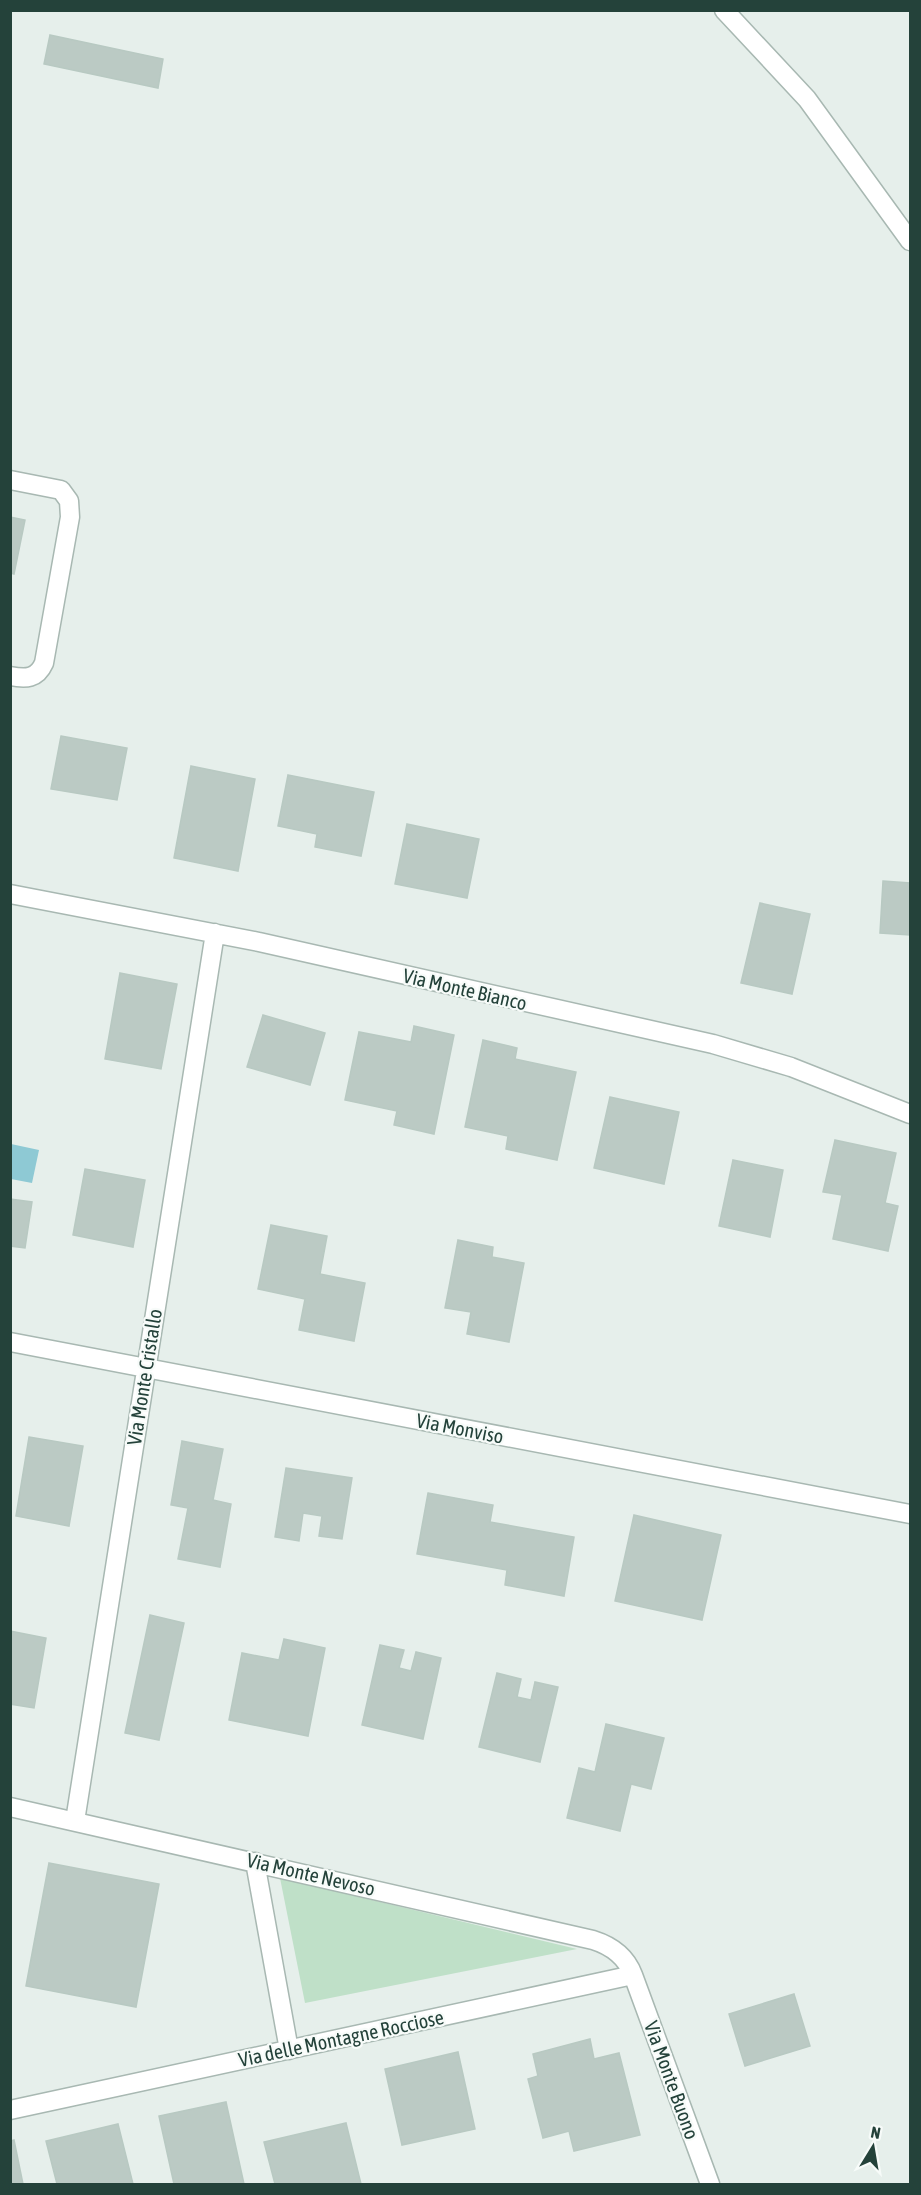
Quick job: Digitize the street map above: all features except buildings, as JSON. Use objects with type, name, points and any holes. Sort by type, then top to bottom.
[{"type":"street","points":[[724,10],[813,105],[910,242]]},
{"type":"street","points":[[10,480],[61,490],[67,496],[70,507],[70,528],[44,663],[38,673],[18,677]]},
{"type":"street","name":"Via Monte Bianco","points":[[10,894],[215,933],[713,1044],[791,1067],[910,1114]]},
{"type":"street","name":"Via Monte Cristallo","points":[[75,1821],[215,933]]},
{"type":"street","name":"Via Monviso","points":[[10,1342],[910,1514]]},
{"type":"street","name":"Via Monte Nevoso","points":[[10,1807],[578,1935],[609,1946],[623,1956],[633,1975]]},
{"type":"street","points":[[255,1862],[289,2050]]},
{"type":"street","name":"Via delle Montagne Rocciose","points":[[10,2110],[633,1975]]},
{"type":"street","name":"Via Monte Buono","points":[[633,1975],[710,2184]]},
{"type":"green space","points":[[280,1878],[577,1949],[305,2003]]},
{"type":"water","points":[[11,1144],[39,1150],[32,1183],[11,1179]]}]
